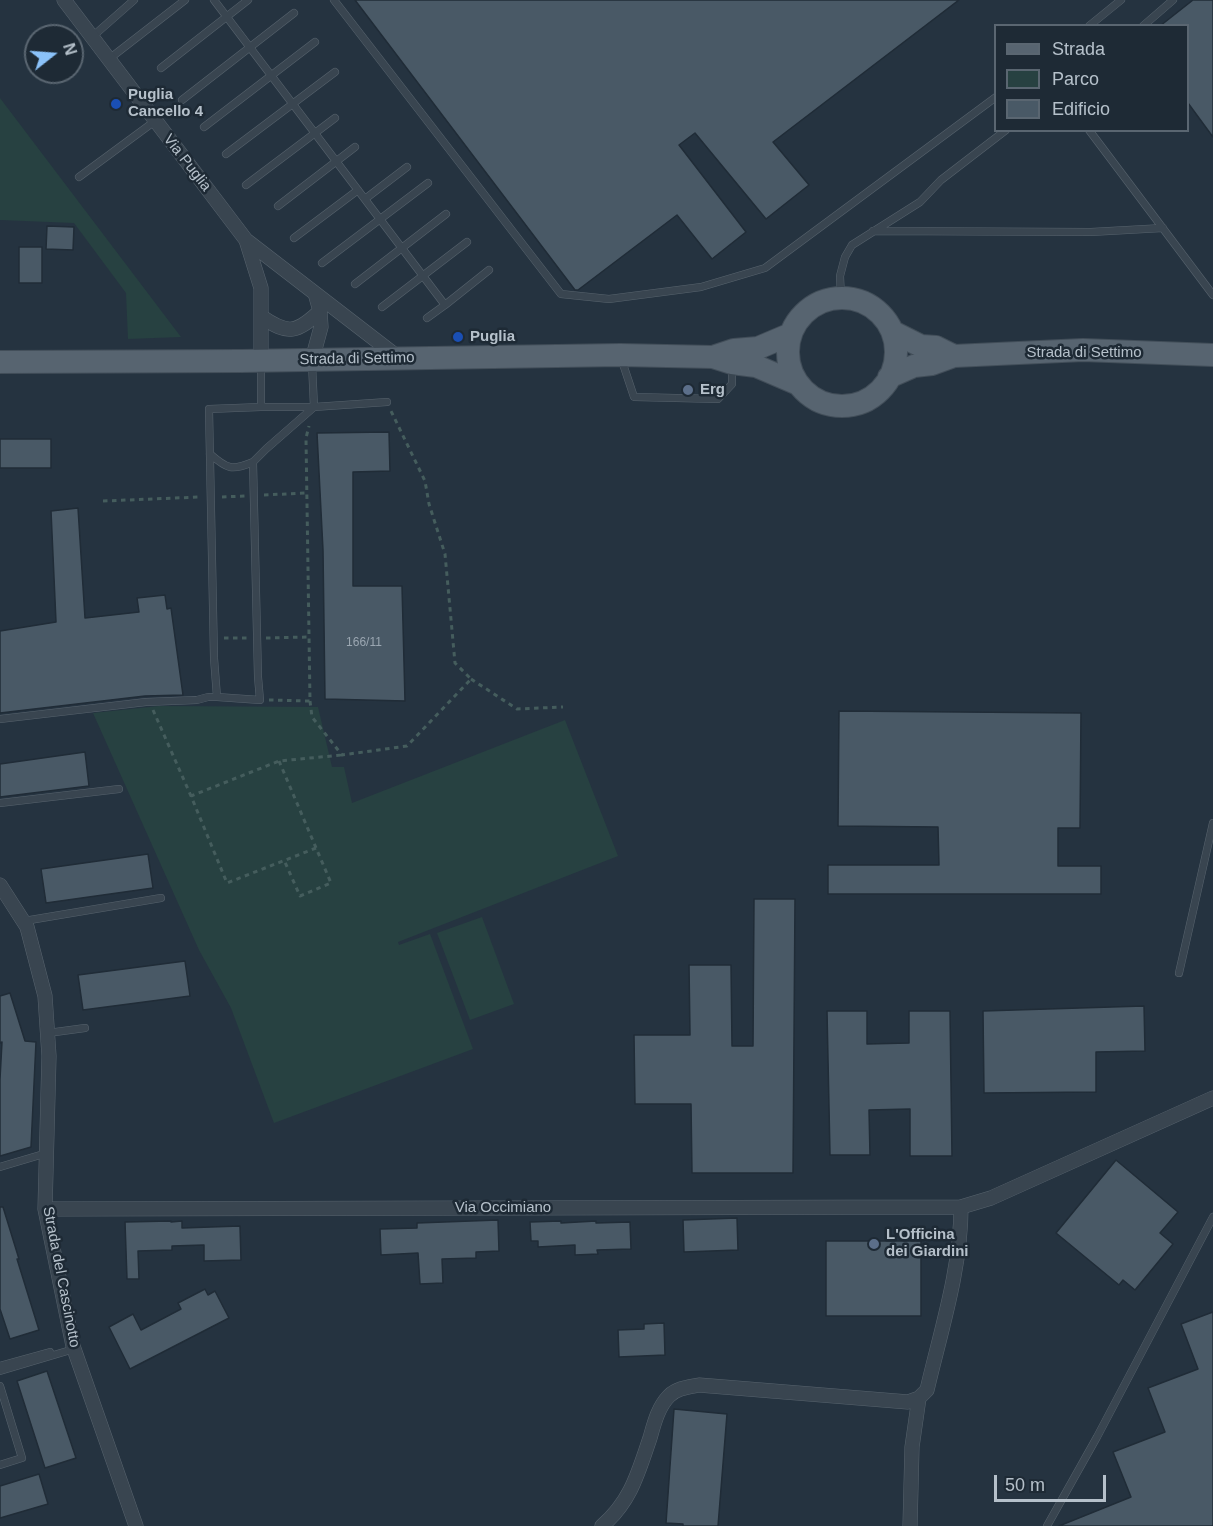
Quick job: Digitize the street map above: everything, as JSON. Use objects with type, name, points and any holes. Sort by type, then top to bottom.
[{"type":"main road","points":[[841,297],[859,300],[874,308],[886,320],[893,332],[896,343],[894,367],[883,387],[869,399],[852,405],[833,405],[806,393],[798,384],[791,367],[789,351],[791,334],[798,321],[810,308],[825,300],[841,297]]},
{"type":"main road","name":"Strada di Settimo","points":[[893,332],[921,346],[936,347],[954,356]]},
{"type":"main road","name":"Strada di Settimo","points":[[723,360],[734,350],[758,348],[791,334]]},
{"type":"main road","name":"Strada di Settimo","points":[[889,377],[914,366],[932,364],[954,356],[1083,350],[1213,355]]},
{"type":"main road","name":"Strada di Settimo","points":[[0,362],[261,361],[621,355],[723,360],[756,366],[798,384]]},
{"type":"street","name":"Via Puglia","points":[[64,0],[246,240],[399,358]]},
{"type":"street","name":"Via Puglia","points":[[246,240],[261,288],[261,361]]},
{"type":"street","points":[[312,360],[321,327],[315,293]]},
{"type":"street","points":[[262,317],[276,327],[294,329],[308,323],[320,311]]},
{"type":"street","name":"Strada del Cascinotto","points":[[0,885],[27,927],[45,996],[49,1056],[45,1209],[73,1348],[136,1526]]},
{"type":"street","name":"Via Occimiano","points":[[45,1209],[961,1207],[991,1198],[1213,1098]]},
{"type":"street","points":[[602,1526],[614,1515],[635,1482],[661,1407],[670,1395],[683,1388],[699,1385],[908,1402],[919,1398],[927,1390],[956,1266],[961,1232],[961,1207]]},
{"type":"street","points":[[910,1526],[912,1447],[919,1398]]},
{"type":"lane","points":[[92,37],[134,0]]},
{"type":"lane","points":[[109,59],[174,3],[185,0]]},
{"type":"lane","points":[[214,0],[445,304]]},
{"type":"lane","points":[[161,68],[248,0]]},
{"type":"lane","points":[[334,0],[561,294],[609,299],[700,287],[765,268],[994,99]]},
{"type":"lane","points":[[1091,24],[1121,0]]},
{"type":"lane","points":[[1145,24],[1173,0]]},
{"type":"lane","points":[[182,100],[294,13]]},
{"type":"lane","points":[[204,127],[315,42]]},
{"type":"lane","points":[[226,154],[335,72]]},
{"type":"lane","points":[[246,185],[335,118]]},
{"type":"lane","points":[[79,177],[155,121]]},
{"type":"lane","points":[[841,297],[840,276],[845,257],[852,245],[920,202],[941,180],[1003,132]]},
{"type":"lane","points":[[1091,132],[1213,295]]},
{"type":"lane","points":[[278,206],[355,147]]},
{"type":"lane","points":[[365,199],[407,167]]},
{"type":"lane","points":[[322,263],[428,183]]},
{"type":"lane","points":[[294,238],[358,190]]},
{"type":"lane","points":[[355,284],[446,214]]},
{"type":"lane","points":[[873,231],[1091,232],[1163,228]]},
{"type":"lane","points":[[382,307],[467,242]]},
{"type":"lane","points":[[427,318],[489,270]]},
{"type":"lane","points":[[621,355],[634,397],[718,399],[732,384],[723,360]]},
{"type":"lane","points":[[312,360],[314,406]]},
{"type":"lane","points":[[261,361],[261,407]]},
{"type":"lane","points":[[217,697],[213,658],[209,409],[387,402]]},
{"type":"lane","points":[[210,454],[223,466],[236,468],[253,462],[314,406]]},
{"type":"lane","points":[[0,719],[149,702],[217,697],[260,700],[253,462]]},
{"type":"lane","points":[[0,803],[119,789]]},
{"type":"lane","points":[[1179,974],[1213,823]]},
{"type":"lane","points":[[24,921],[161,898]]},
{"type":"lane","points":[[48,1033],[85,1028]]},
{"type":"lane","points":[[0,1167],[47,1153]]},
{"type":"lane","points":[[1047,1526],[1097,1437],[1213,1217]]},
{"type":"lane","points":[[0,1366],[37,1354],[73,1348]]},
{"type":"lane","points":[[0,1371],[73,1348]]},
{"type":"lane","points":[[0,1386],[22,1458],[0,1465]]},
{"type":"path","points":[[387,402],[425,481],[429,504],[445,554],[455,663],[471,679],[517,709],[563,707]]},
{"type":"path","points":[[314,406],[306,438],[310,701],[312,717],[342,754]]},
{"type":"path","points":[[191,796],[279,761],[407,746],[471,679]]},
{"type":"path","points":[[260,700],[310,701]]},
{"type":"path","points":[[149,702],[227,883],[316,848]]},
{"type":"path","points":[[279,761],[331,883],[300,896],[284,860]]},
{"type":"green space","points":[[0,98],[181,337],[128,339],[126,293],[74,223],[0,220]]},
{"type":"green space","points":[[159,706],[318,707],[332,767],[344,767],[352,803],[565,720],[618,856],[398,942],[399,945],[430,934],[473,1049],[274,1123],[231,1008],[199,950],[93,713]]},
{"type":"green space","points":[[482,917],[514,1004],[470,1020],[437,933]]},
{"type":"building","points":[[355,0],[959,0],[773,142],[809,185],[766,219],[695,133],[679,145],[746,232],[712,259],[677,215],[575,290]]},
{"type":"building","points":[[1193,0],[1213,0],[1213,137],[1189,104],[1189,24],[1163,24]]},
{"type":"building","points":[[47,226],[74,227],[73,250],[46,249]]},
{"type":"building","points":[[19,247],[42,247],[42,283],[19,283]]},
{"type":"building","points":[[389,432],[390,471],[353,472],[353,586],[402,586],[405,701],[325,699],[323,550],[317,433]]},
{"type":"building","points":[[0,439],[51,439],[51,468],[0,468]]},
{"type":"building","points":[[78,508],[85,618],[139,612],[137,598],[165,595],[167,609],[171,608],[183,695],[145,696],[0,713],[0,631],[56,622],[51,511]]},
{"type":"building","points":[[839,711],[1081,713],[1080,828],[1058,828],[1058,866],[1101,866],[1101,894],[828,894],[828,865],[939,865],[938,827],[838,826]]},
{"type":"building","points":[[85,752],[89,786],[0,797],[0,764]]},
{"type":"building","points":[[148,854],[153,888],[46,903],[41,869]]},
{"type":"building","points":[[754,899],[795,899],[793,1173],[692,1173],[691,1104],[635,1104],[634,1035],[690,1035],[689,965],[731,965],[732,1046],[753,1046]]},
{"type":"building","points":[[185,961],[190,996],[83,1010],[78,975]]},
{"type":"building","points":[[10,993],[25,1041],[36,1042],[31,1147],[0,1156],[2,1042],[0,1043],[0,996]]},
{"type":"building","points":[[1144,1006],[1145,1051],[1096,1052],[1096,1092],[984,1093],[983,1011]]},
{"type":"building","points":[[827,1011],[867,1011],[867,1044],[909,1043],[909,1011],[950,1011],[952,1156],[910,1156],[910,1109],[869,1110],[870,1155],[830,1155]]},
{"type":"building","points":[[1116,1160],[1178,1212],[1160,1233],[1173,1244],[1135,1290],[1123,1280],[1119,1285],[1056,1233]]},
{"type":"building","points":[[0,1207],[3,1207],[39,1330],[10,1339],[0,1309]]},
{"type":"building","points":[[737,1218],[738,1250],[684,1252],[683,1220]]},
{"type":"building","points":[[498,1220],[499,1251],[476,1252],[476,1258],[442,1259],[443,1283],[420,1284],[418,1253],[381,1255],[380,1229],[417,1228],[417,1223]]},
{"type":"building","points":[[182,1221],[182,1228],[240,1226],[241,1260],[204,1261],[204,1245],[172,1246],[172,1250],[138,1251],[139,1279],[127,1279],[125,1222]]},
{"type":"building","points":[[561,1221],[561,1223],[630,1222],[631,1249],[597,1250],[598,1254],[575,1255],[575,1245],[538,1247],[538,1241],[531,1241],[530,1222]]},
{"type":"building","points":[[826,1241],[921,1241],[921,1316],[826,1316]]},
{"type":"building","points":[[205,1289],[208,1295],[215,1291],[229,1318],[130,1369],[109,1327],[133,1314],[141,1330],[181,1309],[178,1303]]},
{"type":"building","points":[[1213,1312],[1213,1526],[1059,1526],[1131,1497],[1113,1452],[1165,1432],[1148,1388],[1198,1369],[1181,1324]]},
{"type":"building","points":[[664,1323],[665,1355],[619,1357],[618,1330],[644,1329],[644,1324]]},
{"type":"building","points":[[47,1371],[76,1458],[45,1468],[17,1381]]},
{"type":"building","points":[[674,1409],[727,1414],[718,1526],[683,1526],[683,1524],[666,1523]]},
{"type":"building","points":[[39,1474],[48,1504],[0,1518],[0,1486]]},
{"type":"place","name":"Puglia Cancello 4","points":[[116,104]]},
{"type":"place","name":"Puglia","points":[[458,337]]},
{"type":"place","name":"Erg","points":[[688,390]]},
{"type":"place","name":"L'Officina dei Giardini","points":[[874,1244]]}]
